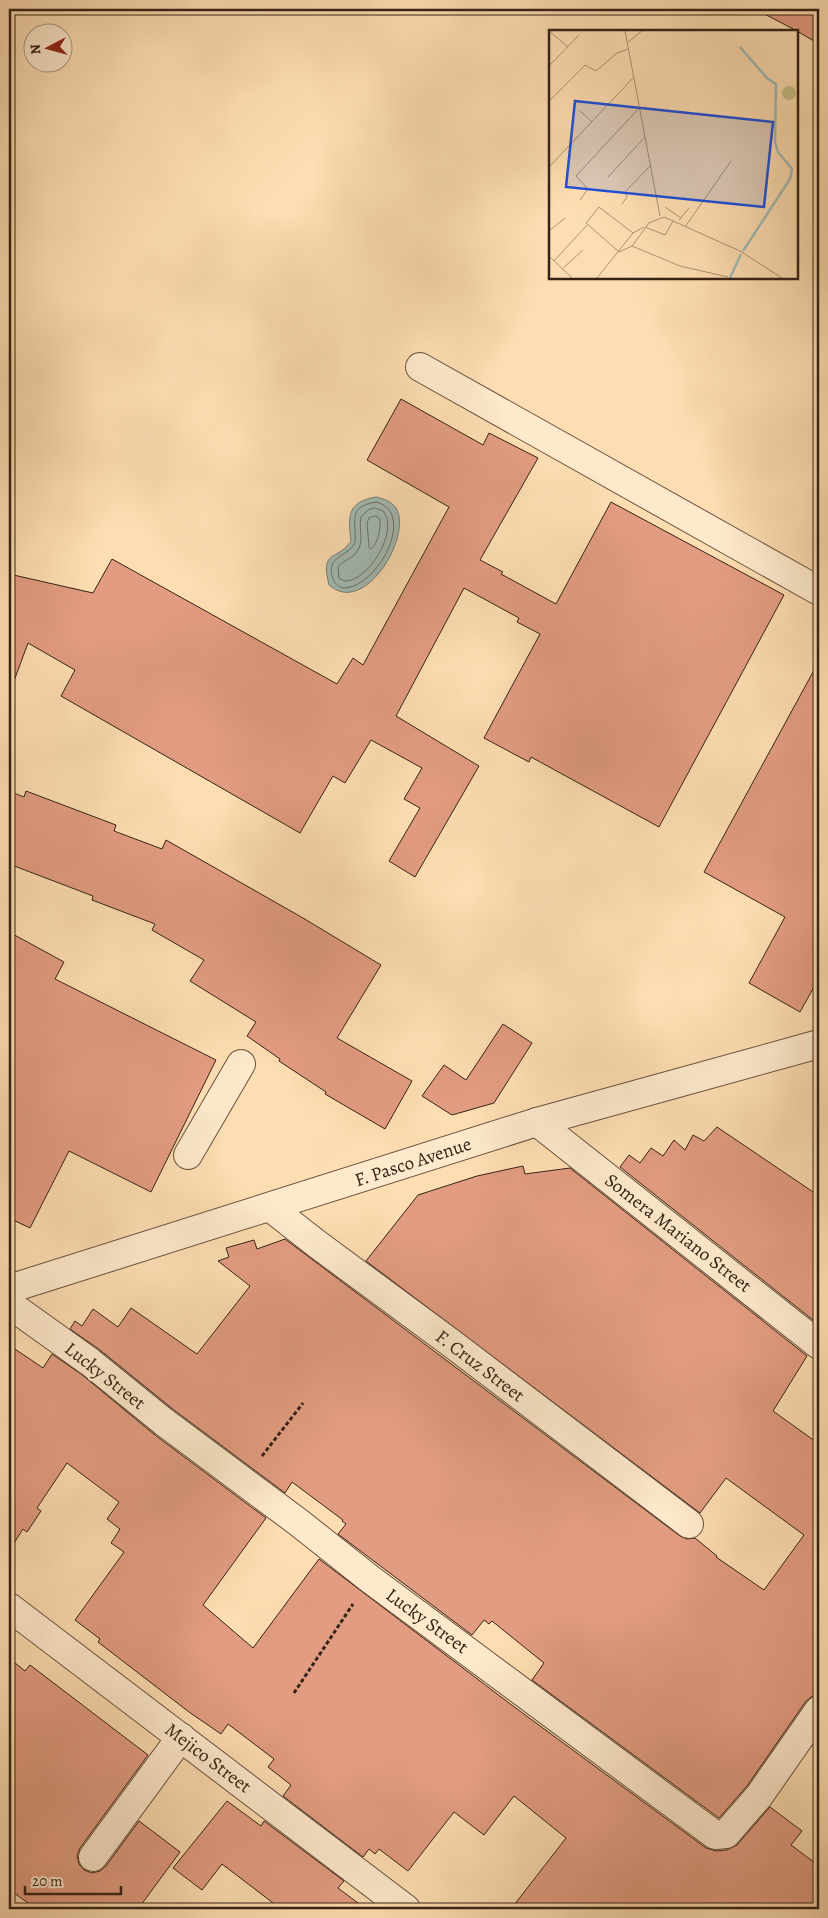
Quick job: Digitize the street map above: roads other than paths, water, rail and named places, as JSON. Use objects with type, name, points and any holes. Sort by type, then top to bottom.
[{"type":"street","points":[[420,367],[819,591]]},
{"type":"street","name":"F. Pasco Avenue","points":[[9,1290],[536,1122],[819,1044]]},
{"type":"street","points":[[188,1155],[240,1064]]},
{"type":"street","name":"Somera Mariano Street","points":[[536,1122],[819,1346]]},
{"type":"street","name":"F. Cruz Street","points":[[271,1208],[316,1244],[451,1343],[689,1524]]},
{"type":"street","name":"Lucky Street","points":[[9,1304],[90,1362],[164,1422],[243,1480],[370,1579],[715,1834],[726,1834],[759,1796],[819,1710]]},
{"type":"street","name":"Mejico Street","points":[[9,1607],[406,1909]]},
{"type":"street","points":[[93,1857],[181,1737]]},
{"type":"water","points":[[376,497],[390,502],[396,508],[399,520],[398,536],[392,553],[371,582],[357,590],[343,592],[329,585],[327,573],[328,560],[351,541],[350,517],[355,507],[359,502]]}]
